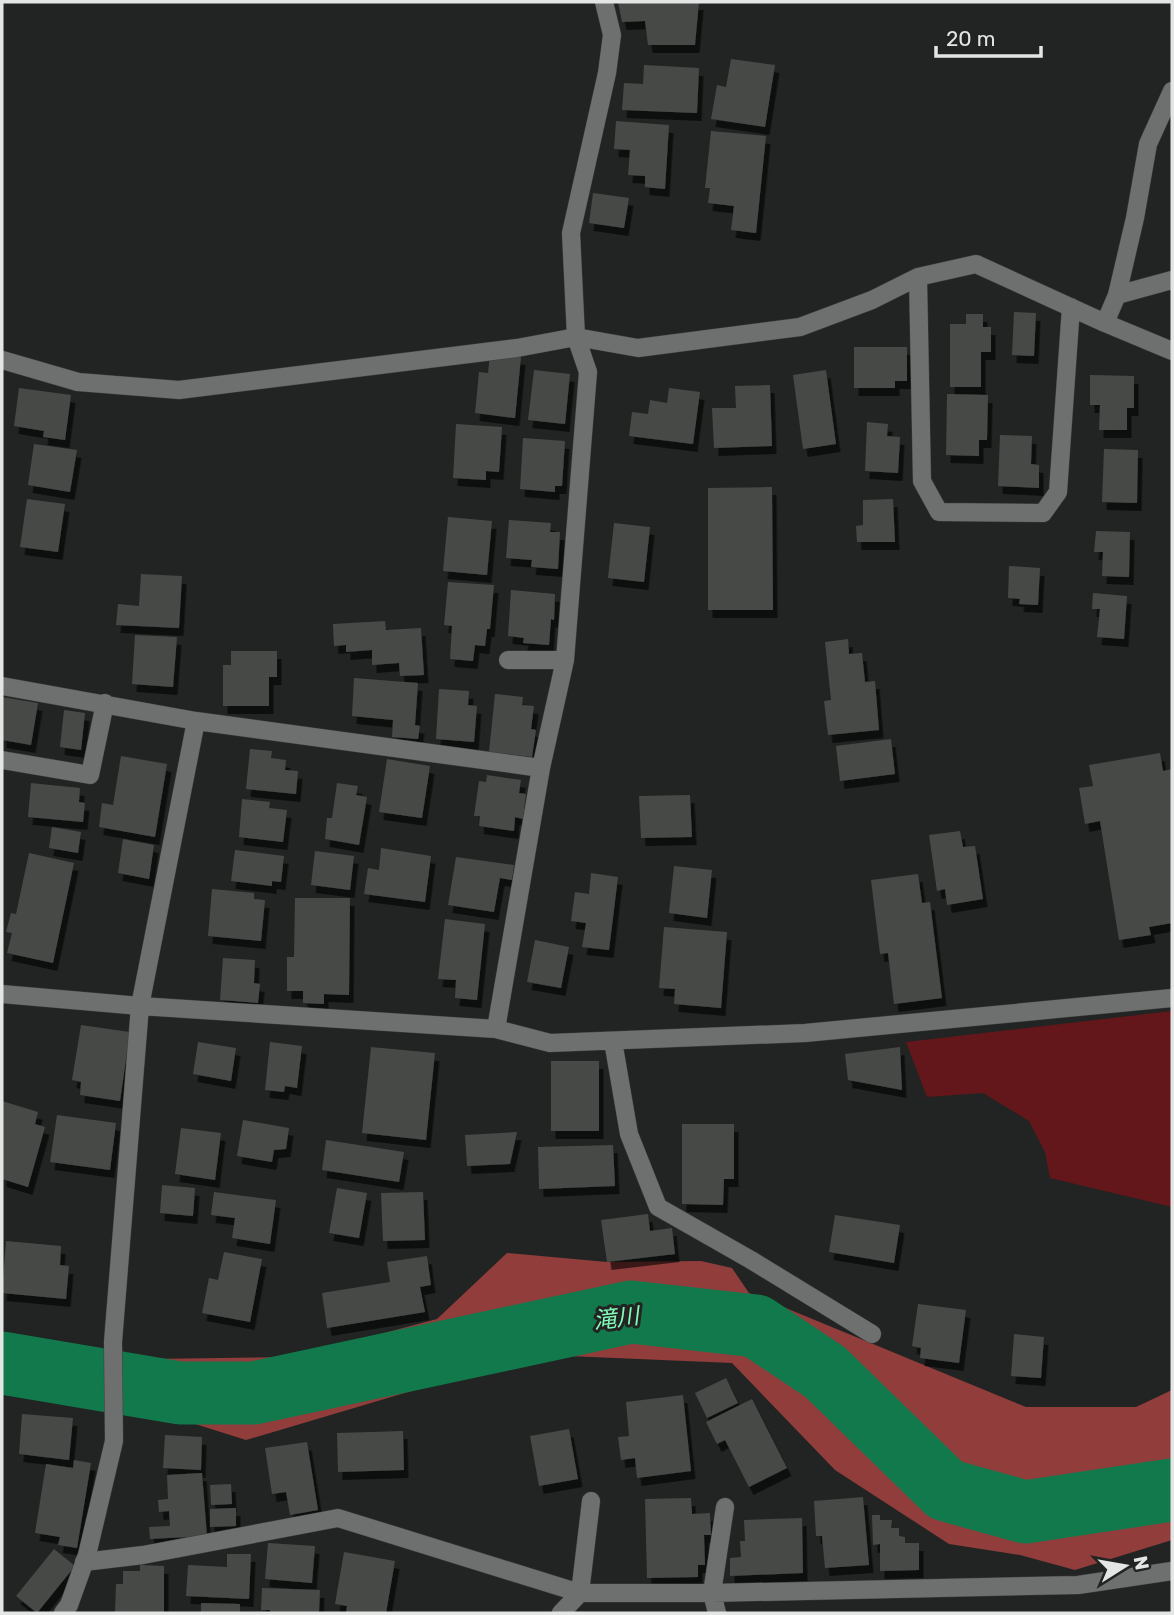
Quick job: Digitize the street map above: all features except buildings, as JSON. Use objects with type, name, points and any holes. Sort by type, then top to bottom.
[{"type":"street","points":[[496,1029],[541,768],[565,660],[588,372],[576,337],[571,233],[607,73],[612,35],[604,2]]},
{"type":"street","points":[[1105,323],[1118,295],[1148,144],[1172,91]]},
{"type":"street","points":[[2,360],[78,382],[179,390],[517,348],[576,337],[638,348],[800,327],[872,300],[918,277],[976,264],[1172,351]]},
{"type":"street","points":[[918,277],[922,481],[939,512],[1043,513],[1058,492],[1071,306]]},
{"type":"street","points":[[1118,295],[1172,280]]},
{"type":"street","points":[[508,660],[565,660]]},
{"type":"street","points":[[2,685],[196,721],[541,768]]},
{"type":"street","points":[[2,760],[90,775],[105,703]]},
{"type":"street","points":[[63,1613],[69,1605],[84,1562],[114,1441],[113,1342],[140,1006],[196,721]]},
{"type":"street","points":[[2,993],[140,1006],[496,1029],[550,1043],[805,1033],[1172,998]]},
{"type":"street","points":[[613,1041],[629,1134],[659,1207],[872,1334]]},
{"type":"street","points":[[561,1613],[580,1593],[591,1501]]},
{"type":"street","points":[[717,1613],[712,1593],[725,1507]]},
{"type":"street","points":[[84,1562],[143,1555],[338,1518],[580,1593],[712,1593],[1078,1585],[1172,1571]]},
{"type":"shaded area","points":[[1172,1011],[1172,1207],[1050,1178],[1045,1152],[1029,1121],[983,1093],[927,1097],[906,1042]]},
{"type":"shaded area","points":[[507,1253],[607,1262],[701,1261],[732,1268],[749,1293],[1026,1407],[1136,1407],[1172,1390],[1172,1540],[1075,1570],[1020,1555],[949,1544],[835,1470],[732,1363],[568,1356],[445,1381],[246,1440],[192,1423],[149,1359],[294,1357],[437,1319]]},
{"type":"waterway","name":"滝川","points":[[2,1363],[180,1393],[254,1393],[631,1312],[756,1326],[825,1372],[946,1490],[1025,1512],[1172,1490]]}]
